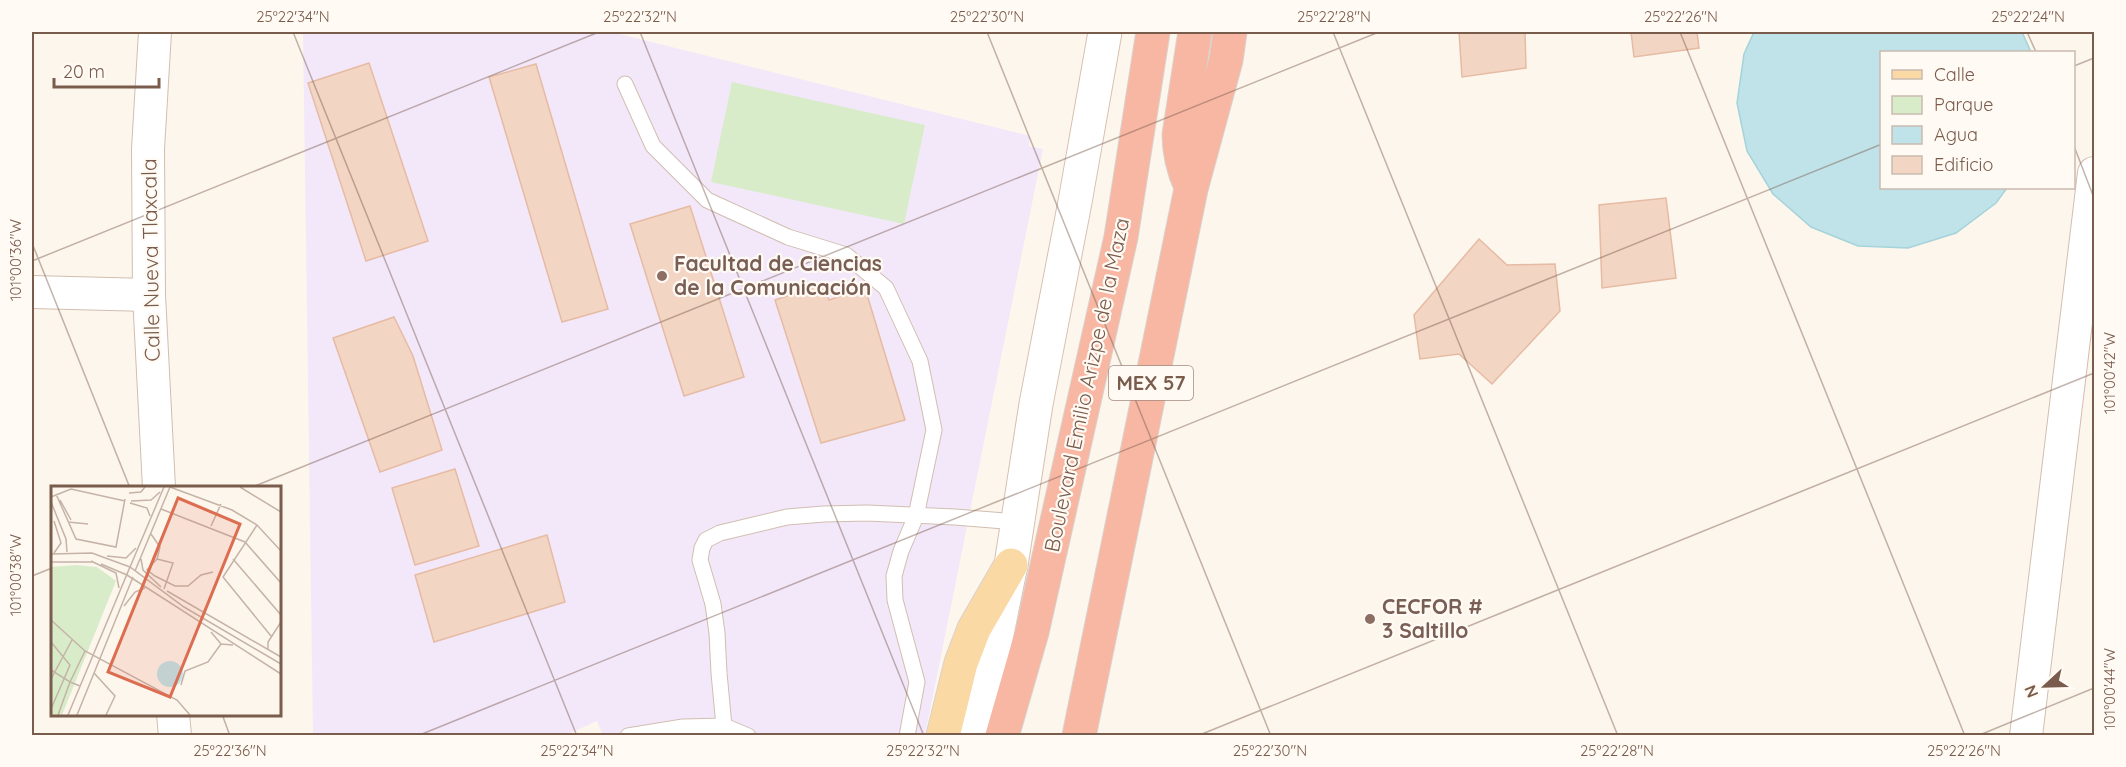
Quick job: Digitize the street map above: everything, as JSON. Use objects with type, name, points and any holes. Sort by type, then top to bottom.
[{"type":"highway","name":"Boulevard Emilio Arizpe de la Maza","points":[[1002,735],[1032,632],[1121,237],[1153,32]]},
{"type":"highway","points":[[1191,189],[1182,168],[1179,135],[1195,32]]},
{"type":"highway","name":"MEX 57","points":[[1083,732],[1191,189],[1226,60],[1230,32]]},
{"type":"main road","points":[[943,735],[961,663],[974,630],[1011,565]]},
{"type":"street","name":"Calle Nueva Tlaxcala","points":[[155,32],[148,149],[149,295],[159,486]]},
{"type":"street","points":[[976,735],[1011,565],[1036,404],[1105,32]]},
{"type":"street","points":[[2026,735],[2094,173]]},
{"type":"street","points":[[32,292],[149,295]]},
{"type":"street","points":[[173,716],[175,735]]},
{"type":"lane","points":[[625,84],[653,146],[707,200],[788,237],[846,255],[886,288],[920,361],[934,430],[916,516],[901,551],[894,576],[895,600],[917,682],[907,735]]},
{"type":"lane","points":[[724,726],[716,623],[700,560],[706,540],[720,533],[788,517],[867,513],[955,516],[1017,522]]},
{"type":"lane","points":[[628,735],[683,727],[724,726],[748,735]]},
{"type":"shaded area","name":"Facultad de Ciencias de la Comunicación","points":[[303,32],[611,32],[1030,136],[1029,146],[1043,149],[925,735],[603,736],[597,721],[566,735],[313,735]]},
{"type":"green space","points":[[732,82],[925,125],[904,224],[711,182]]},
{"type":"water","points":[[1754,32],[2022,32],[2031,51],[1880,51],[1880,189],[2006,189],[1996,203],[1956,233],[1908,248],[1858,246],[1811,227],[1773,194],[1747,151],[1737,103],[1744,54]]},
{"type":"building","points":[[1459,32],[1525,32],[1526,68],[1462,77]]},
{"type":"building","points":[[1631,32],[1697,32],[1699,48],[1634,57]]},
{"type":"building","points":[[369,63],[428,241],[366,261],[308,83]]},
{"type":"building","points":[[536,64],[608,309],[562,322],[489,77]]},
{"type":"building","points":[[1666,198],[1676,278],[1602,288],[1599,205]]},
{"type":"building","points":[[690,206],[744,377],[684,396],[630,224]]},
{"type":"building","points":[[1479,239],[1507,265],[1555,264],[1560,311],[1492,384],[1459,354],[1420,359],[1414,315]]},
{"type":"building","points":[[823,284],[829,300],[865,288],[905,420],[821,443],[775,300]]},
{"type":"building","points":[[394,317],[413,356],[442,450],[380,472],[333,338]]},
{"type":"building","points":[[455,469],[479,546],[415,565],[392,488]]},
{"type":"building","points":[[547,535],[565,602],[434,642],[415,575]]},
{"type":"place","name":"Facultad de Ciencias de la Comunicación","points":[[662,276]]},
{"type":"place","name":"CECFOR # 3 Saltillo","points":[[1370,619]]}]
